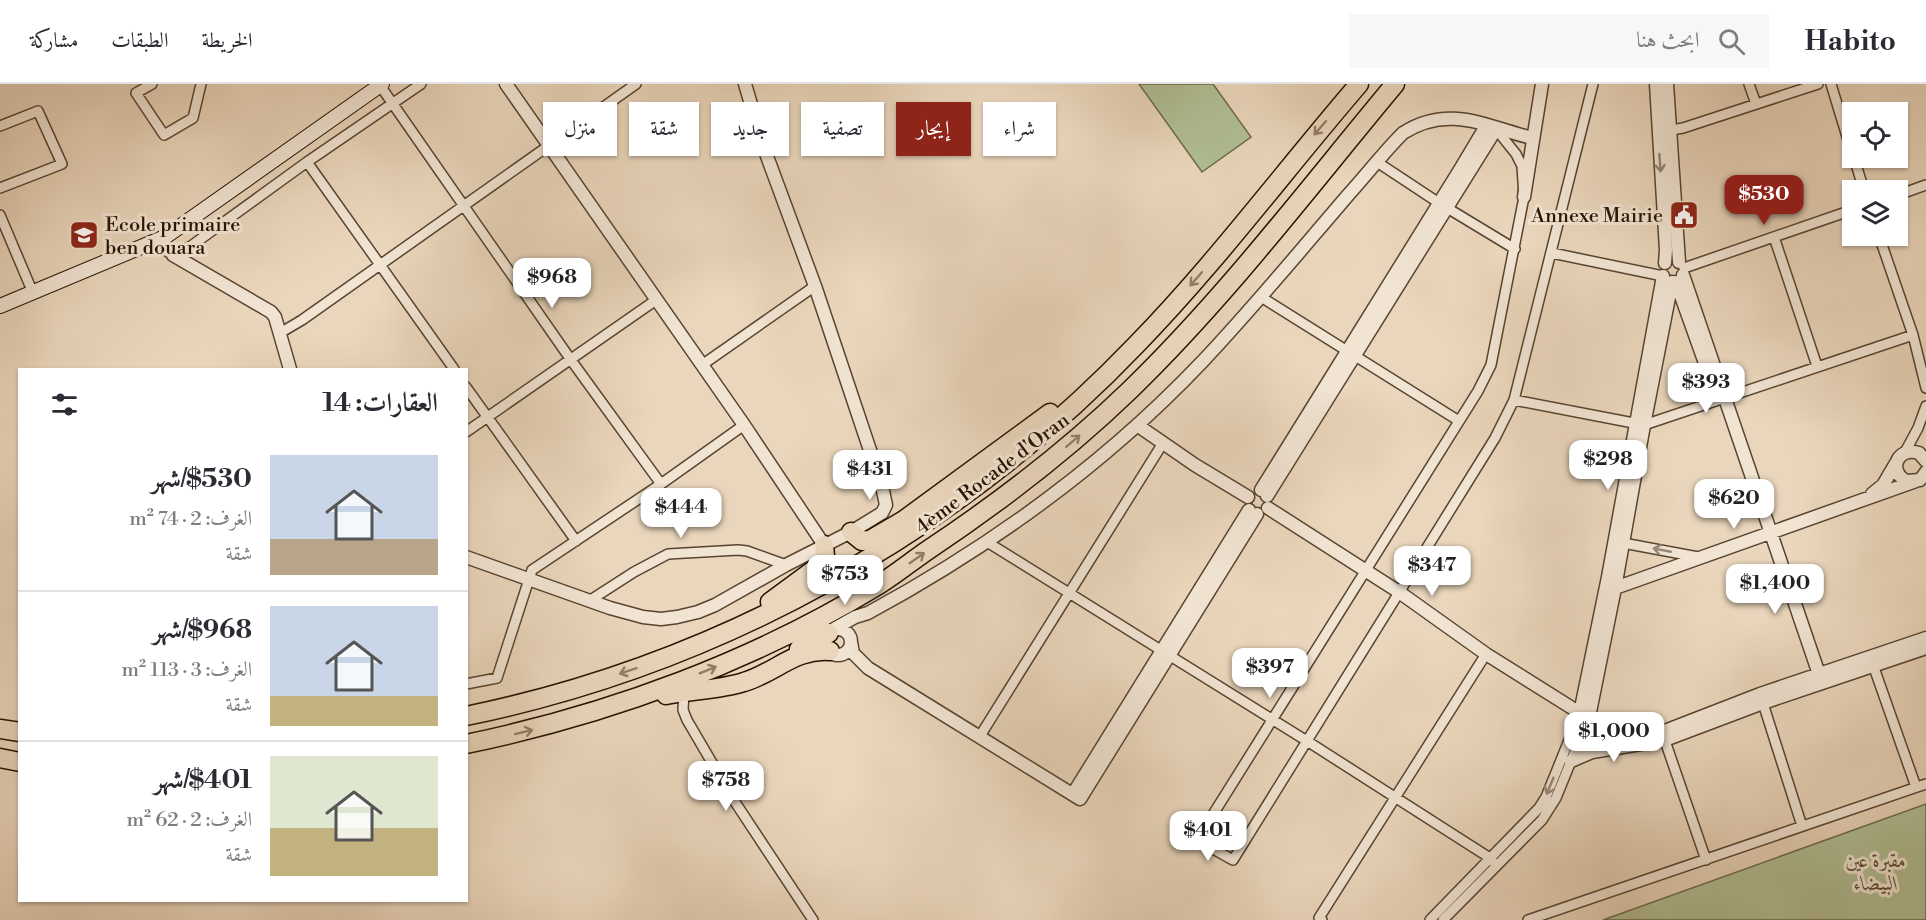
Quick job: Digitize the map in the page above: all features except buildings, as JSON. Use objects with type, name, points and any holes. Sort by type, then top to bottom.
[{"type":"highway","name":"4ème Rocade d'Oran","points":[[468,716],[540,698],[623,672],[731,630],[812,591],[886,548],[940,512],[1021,450],[1109,373],[1202,272],[1359,84]]},
{"type":"highway","name":"4ème Rocade d'Oran","points":[[468,744],[550,725],[622,702],[714,668],[791,632],[882,582],[968,524],[1060,453],[1102,416],[1164,355],[1230,283],[1395,84]]},
{"type":"highway","points":[[851,532],[862,541],[870,540],[904,520],[1026,429],[1109,373]]},
{"type":"highway","points":[[731,630],[816,570],[824,560],[824,544]]},
{"type":"highway","points":[[791,632],[757,656],[754,663],[758,669],[832,642]]},
{"type":"highway","points":[[622,702],[740,684],[754,679],[803,652],[832,642]]},
{"type":"highway","points":[[0,729],[18,732]]},
{"type":"highway","points":[[0,758],[18,762]]},
{"type":"main road","points":[[0,306],[165,237],[380,84]]},
{"type":"street","points":[[152,84],[136,93],[164,135],[193,118],[201,84]]},
{"type":"street","points":[[380,84],[571,360],[661,484]]},
{"type":"street","points":[[173,255],[203,238],[307,162],[421,84]]},
{"type":"street","points":[[506,84],[543,138]]},
{"type":"street","points":[[611,102],[636,84]]},
{"type":"street","points":[[468,558],[589,601],[661,619],[698,612],[715,605],[882,513],[886,505],[885,496],[814,286],[764,148],[745,84]]},
{"type":"street","points":[[1542,84],[1515,249],[1491,365],[1485,380],[1197,840],[1233,861],[1495,438],[1514,400],[1593,84]]},
{"type":"street","points":[[1656,84],[1665,131],[1676,274],[1817,679]]},
{"type":"street","points":[[1667,84],[1666,250],[1662,269],[1676,274]]},
{"type":"street","points":[[1749,84],[1756,104]]},
{"type":"street","points":[[1665,131],[1818,84]]},
{"type":"street","points":[[1831,84],[1842,120]]},
{"type":"street","points":[[0,126],[39,111],[62,164],[0,189]]},
{"type":"street","points":[[832,642],[861,614],[868,613],[945,570],[987,542],[1088,466],[1137,425],[1201,363],[1262,297],[1403,133],[1429,119],[1444,117],[1459,118],[1532,138]]},
{"type":"street","points":[[1491,127],[1516,154],[1521,166],[1524,197]]},
{"type":"street","points":[[832,642],[840,629],[851,639],[853,653],[868,668],[980,735],[1077,797],[1491,127]]},
{"type":"street","points":[[280,333],[543,151]]},
{"type":"street","points":[[555,156],[744,425],[824,544]]},
{"type":"street","points":[[307,162],[452,368]]},
{"type":"street","points":[[1377,162],[1515,249]]},
{"type":"street","points":[[1908,191],[1926,185]]},
{"type":"street","points":[[1552,252],[1676,274],[1842,213]]},
{"type":"street","points":[[0,215],[4,233],[33,293]]},
{"type":"street","points":[[1774,237],[1817,366]]},
{"type":"street","points":[[153,243],[271,312],[275,317],[290,368]]},
{"type":"street","points":[[1882,246],[1913,335],[1926,388]]},
{"type":"street","points":[[1430,920],[1546,814],[1556,798],[1571,761],[1584,715],[1611,587],[1640,424],[1676,274]]},
{"type":"street","points":[[702,365],[814,286]]},
{"type":"street","points":[[1262,297],[1459,421]]},
{"type":"street","points":[[468,431],[656,300]]},
{"type":"street","points":[[1514,400],[1640,424],[1913,335]]},
{"type":"street","points":[[468,390],[576,541]]},
{"type":"street","points":[[1915,454],[1918,428],[1926,406]]},
{"type":"street","points":[[1864,500],[1915,454],[1926,411]]},
{"type":"street","points":[[1611,587],[1623,543],[1640,424]]},
{"type":"street","points":[[468,684],[497,678],[532,570],[661,484],[744,425]]},
{"type":"street","points":[[1137,425],[1248,497],[1253,492],[1260,504],[1399,592],[1486,654],[1584,715],[1613,730],[1649,741]]},
{"type":"street","points":[[980,735],[1163,443]]},
{"type":"street","points":[[1915,454],[1896,465],[1898,475],[1906,481],[1923,480]]},
{"type":"street","points":[[1611,587],[1923,480]]},
{"type":"street","points":[[987,542],[1396,797],[1493,861]]},
{"type":"street","points":[[1623,543],[1701,558]]},
{"type":"street","points":[[589,601],[634,572],[668,554],[738,550],[786,565]]},
{"type":"street","points":[[832,642],[848,650],[851,639],[868,613]]},
{"type":"street","points":[[1872,661],[1926,638]]},
{"type":"street","points":[[832,642],[856,665],[868,668]]},
{"type":"street","points":[[1571,761],[1592,752],[1649,741],[1817,679],[1872,661],[1926,648]]},
{"type":"street","points":[[1322,920],[1319,918],[1486,654]]},
{"type":"street","points":[[1528,920],[1921,785],[1872,661]]},
{"type":"street","points":[[684,692],[683,710],[687,720],[735,802],[813,920]]},
{"type":"street","points":[[1761,698],[1802,826]]},
{"type":"street","points":[[1443,920],[1530,819],[1546,797],[1584,715]]},
{"type":"street","points":[[1663,736],[1706,860]]},
{"type":"green space","points":[[1139,84],[1213,84],[1251,137],[1202,172]]},
{"type":"green space","name":"مقبرة عين البيضاء","points":[[1926,804],[1926,920],[1603,920]]},
{"type":"place","name":"Annexe Mairie","points":[[1684,215]]},
{"type":"place","name":"Ecole primaire ben douara","points":[[84,235]]}]
